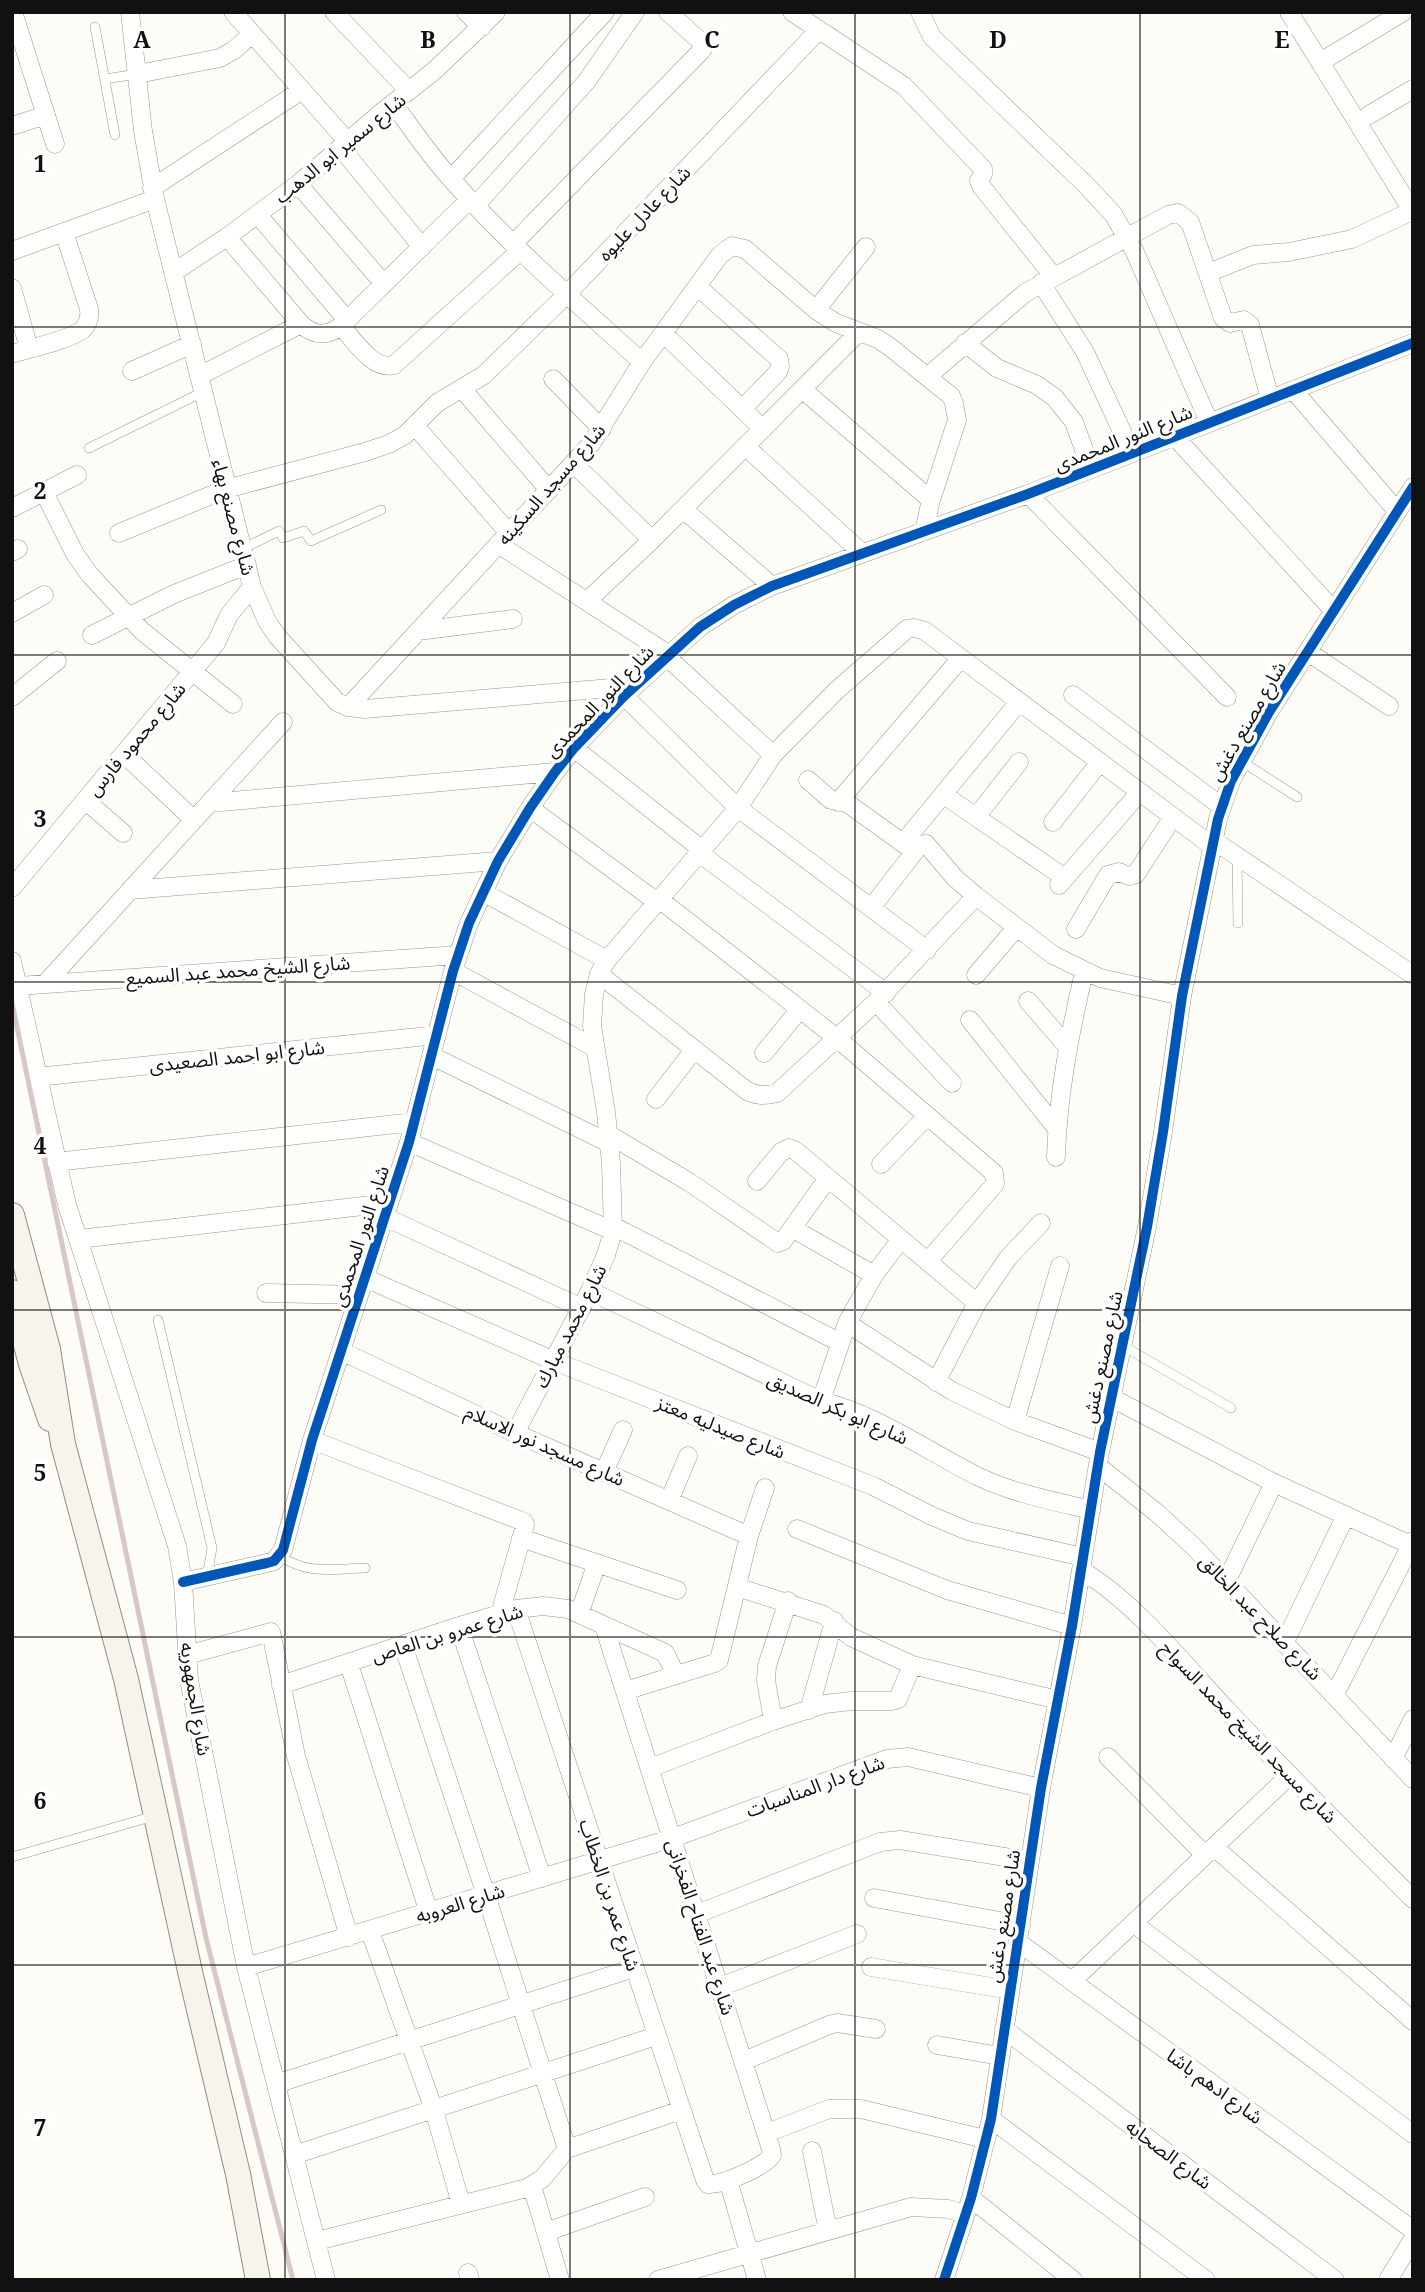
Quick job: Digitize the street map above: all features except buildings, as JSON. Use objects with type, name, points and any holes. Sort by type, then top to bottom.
[{"type":"main road","points":[[12,1215],[48,1349],[63,1444],[127,1679],[191,1976],[238,2174],[258,2280]]},
{"type":"main road","points":[[12,1292],[38,1389],[47,1414],[63,1444]]},
{"type":"street","points":[[13,12],[17,42],[55,144]]},
{"type":"street","name":"شارع مصنع بهاء","points":[[130,12],[143,131],[153,193],[252,587],[267,621],[282,643],[328,694],[348,707]]},
{"type":"street","points":[[233,12],[302,90],[422,247]]},
{"type":"street","points":[[334,12],[409,91]]},
{"type":"street","points":[[466,12],[482,27]]},
{"type":"street","name":"شارع سمير ابو الدهب","points":[[174,272],[258,215],[298,184],[409,91],[496,12]]},
{"type":"street","points":[[452,180],[605,12]]},
{"type":"street","points":[[227,237],[309,332],[320,335],[332,333],[473,202],[575,96],[598,68],[635,12]]},
{"type":"street","points":[[258,215],[376,363],[389,367],[401,359],[517,247],[697,57],[704,46],[668,12]]},
{"type":"street","points":[[792,12],[894,78],[923,103],[983,169],[979,181],[981,186],[1047,280],[1090,362],[1132,453]]},
{"type":"street","points":[[920,12],[932,37],[1102,201],[1128,238],[1209,422]]},
{"type":"street","points":[[1208,273],[1253,254],[1289,253],[1352,239],[1412,212],[1322,61],[1289,12]]},
{"type":"street","points":[[1322,61],[1391,15]]},
{"type":"street","name":"شارع عادل عليوه","points":[[119,533],[226,489],[397,441],[437,403],[484,375],[566,294],[819,30]]},
{"type":"street","points":[[138,74],[220,58],[252,34]]},
{"type":"street","points":[[1369,115],[1413,89]]},
{"type":"street","points":[[12,251],[64,232],[153,193],[302,90]]},
{"type":"street","points":[[393,103],[452,180],[473,202],[566,294],[642,362]]},
{"type":"street","points":[[12,126],[46,116]]},
{"type":"street","points":[[298,184],[384,284]]},
{"type":"street","points":[[928,376],[1009,304],[1047,280],[1168,215],[1183,215],[1191,222],[1225,321],[1230,323],[1244,320],[1250,325],[1270,399]]},
{"type":"street","points":[[12,288],[20,351],[75,334],[86,326],[89,309],[64,232]]},
{"type":"street","name":"شارع مسجد السكينه","points":[[348,707],[574,464],[602,429],[642,362],[720,255],[732,246],[745,249],[816,310]]},
{"type":"street","points":[[866,247],[816,310],[836,323],[890,347],[945,390],[954,403],[957,419],[924,531]]},
{"type":"street","points":[[698,287],[779,359],[780,366],[776,374],[742,409]]},
{"type":"street","points":[[201,384],[301,324]]},
{"type":"street","points":[[587,601],[652,540],[859,332]]},
{"type":"street","points":[[663,333],[763,429]]},
{"type":"street","points":[[964,343],[997,368],[1037,385],[1055,398],[1074,422],[1091,470]]},
{"type":"street","name":"شارع النور المحمدى","points":[[279,1556],[283,1550],[312,1440],[409,1142],[455,963],[498,861],[530,808],[574,748],[629,691],[700,627],[734,605],[772,586],[1028,494],[1413,343]]},
{"type":"street","points":[[132,370],[191,344]]},
{"type":"street","points":[[553,379],[602,429]]},
{"type":"street","points":[[462,388],[549,491]]},
{"type":"street","points":[[802,389],[931,500]]},
{"type":"street","points":[[1294,391],[1397,511]]},
{"type":"street","points":[[415,426],[504,539],[587,601],[667,655],[773,755]]},
{"type":"street","points":[[1175,437],[1334,611]]},
{"type":"street","points":[[745,446],[862,553]]},
{"type":"street","points":[[574,464],[652,540]]},
{"type":"street","points":[[12,508],[77,475]]},
{"type":"street","name":"شارع مصنع دغش","points":[[944,2280],[968,2206],[991,2119],[1041,1788],[1072,1626],[1099,1459],[1163,1132],[1182,996],[1221,806],[1241,761],[1269,712],[1413,487]]},
{"type":"street","points":[[44,492],[83,567],[142,631],[233,704]]},
{"type":"street","points":[[1028,494],[1227,697]]},
{"type":"street","points":[[683,509],[772,586]]},
{"type":"street","points":[[92,635],[244,557]]},
{"type":"street","name":"شارع محمود فارس","points":[[12,888],[216,643],[229,615],[252,587]]},
{"type":"street","points":[[12,613],[44,595]]},
{"type":"street","points":[[418,631],[513,619]]},
{"type":"street","points":[[603,967],[738,808],[773,755],[837,690],[907,629],[915,628],[925,631],[1173,817],[1237,856],[1413,975]]},
{"type":"street","points":[[1308,652],[1389,706]]},
{"type":"street","points":[[838,802],[961,658]]},
{"type":"street","points":[[12,697],[57,661]]},
{"type":"street","points":[[348,707],[365,709],[629,691],[738,808],[927,950]]},
{"type":"street","points":[[1073,695],[1221,806]]},
{"type":"street","points":[[871,908],[944,795],[1019,702]]},
{"type":"street","points":[[45,984],[284,722]]},
{"type":"street","points":[[574,748],[881,998],[952,1083]]},
{"type":"street","points":[[124,754],[194,820]]},
{"type":"street","points":[[1053,822],[1100,761]]},
{"type":"street","points":[[976,817],[1019,762]]},
{"type":"street","points":[[210,803],[555,772]]},
{"type":"street","points":[[808,780],[831,800],[847,803],[909,847],[926,844],[955,878],[1053,955],[1100,978],[1182,996]]},
{"type":"street","points":[[944,795],[1062,881],[1140,792]]},
{"type":"street","points":[[85,800],[124,833]]},
{"type":"street","points":[[530,808],[800,1009],[994,1172],[995,1184],[928,1261]]},
{"type":"street","points":[[1076,929],[1108,875],[1119,872],[1129,876],[1136,874],[1173,817]]},
{"type":"street","points":[[130,890],[498,861]]},
{"type":"street","points":[[483,892],[603,967],[694,1050],[747,1091],[767,1096],[777,1093],[838,1040],[976,896]]},
{"type":"street","points":[[976,975],[1016,928]]},
{"type":"street","name":"شارع الجمهوريه","points":[[12,961],[57,1162],[177,1546],[183,1582],[189,1680],[246,1967],[326,2280]]},
{"type":"street","points":[[455,963],[595,1048]]},
{"type":"street","name":"شارع الشيخ محمد عبد السميع","points":[[18,986],[455,963]]},
{"type":"street","name":"شارع محمد مبارك","points":[[514,1433],[590,1292],[606,1255],[613,1228],[604,1086],[595,1048],[592,1009],[603,967]]},
{"type":"street","points":[[1056,1157],[1067,1046],[1084,972]]},
{"type":"street","points":[[1028,1002],[1067,1046]]},
{"type":"street","points":[[764,1053],[800,1009]]},
{"type":"street","points":[[970,1020],[1057,1129]]},
{"type":"street","name":"شارع ابو احمد الصعيدى","points":[[37,1077],[437,1035]]},
{"type":"street","points":[[656,1099],[694,1050]]},
{"type":"street","points":[[432,1056],[608,1138],[690,1182],[774,1242],[783,1241],[828,1178]]},
{"type":"street","points":[[881,1164],[927,1116]]},
{"type":"street","points":[[57,1162],[414,1122]]},
{"type":"street","points":[[409,1142],[613,1228],[839,1342]]},
{"type":"street","points":[[757,1181],[781,1152],[789,1148],[796,1151],[977,1303]]},
{"type":"street","points":[[79,1239],[387,1210],[582,1308]]},
{"type":"street","points":[[936,1382],[977,1303],[1008,1258],[1041,1223]]},
{"type":"street","points":[[792,1228],[874,1275]]},
{"type":"street","points":[[821,1401],[847,1323],[874,1275],[901,1239]]},
{"type":"street","points":[[1016,1421],[1060,1266]]},
{"type":"street","name":"شارع صيدليه معتز","points":[[365,1278],[554,1361],[873,1486],[925,1513],[968,1531],[1082,1563]]},
{"type":"street","name":"شارع ابو بكر الصديق","points":[[590,1292],[821,1401],[843,1407],[877,1422],[994,1484],[1091,1510]]},
{"type":"street","points":[[266,1293],[359,1295]]},
{"type":"street","name":"شارع صلاح عبد الخالق","points":[[847,1323],[936,1382],[1099,1459],[1227,1580],[1413,1779]]},
{"type":"street","name":"شارع مسجد نور الاسلام","points":[[341,1351],[514,1433],[749,1536]]},
{"type":"street","points":[[1112,1398],[1274,1483],[1412,1544],[1335,1694]]},
{"type":"street","points":[[604,1472],[623,1430]]},
{"type":"street","points":[[312,1440],[523,1521],[525,1525],[508,1612]]},
{"type":"street","points":[[669,1501],[688,1456]]},
{"type":"street","points":[[1227,1580],[1274,1483]]},
{"type":"street","points":[[625,1691],[719,1660],[749,1536],[765,1488]]},
{"type":"street","points":[[1284,1642],[1346,1516]]},
{"type":"street","points":[[797,1529],[887,1563],[947,1590],[1072,1626]]},
{"type":"street","points":[[522,1538],[677,1590]]},
{"type":"street","points":[[183,1582],[268,1563],[279,1556]]},
{"type":"street","points":[[579,1614],[597,1563]]},
{"type":"street","name":"شارع مسجد الشيخ محمد السواح","points":[[1082,1563],[1138,1616],[1289,1776],[1413,1899]]},
{"type":"street","points":[[737,1587],[788,1601],[824,1615],[851,1637],[912,1665],[1058,1700]]},
{"type":"street","points":[[773,1721],[766,1680],[767,1666],[788,1601]]},
{"type":"street","name":"شارع عمرو بن العاص","points":[[281,1685],[459,1626],[508,1612],[543,1606],[568,1609],[665,1653],[677,1675]]},
{"type":"street","name":"شارع عمر بن الخطاب","points":[[508,1612],[599,1861],[705,2180]]},
{"type":"street","points":[[809,1710],[834,1621]]},
{"type":"street","points":[[459,1626],[542,1878]]},
{"type":"street","name":"شارع عبد الفتاح الفخرانى","points":[[604,1626],[772,2155],[770,2159],[728,2180],[712,2185],[705,2180]]},
{"type":"street","points":[[187,1655],[271,1632],[296,1756],[349,1937]]},
{"type":"street","points":[[403,1645],[567,2149]]},
{"type":"street","points":[[349,1664],[429,1913]]},
{"type":"street","points":[[650,1768],[773,1721],[836,1702],[898,1699],[912,1665]]},
{"type":"street","points":[[1393,1759],[1413,1719]]},
{"type":"street","name":"شارع دار المناسبات","points":[[673,1838],[898,1757],[918,1759],[1041,1788]]},
{"type":"street","points":[[1108,1757],[1210,1851],[1413,2021]]},
{"type":"street","points":[[1072,1982],[1289,1776]]},
{"type":"street","name":"شارع العروبه","points":[[246,1967],[673,1838]]},
{"type":"street","points":[[697,1914],[880,1842],[900,1840],[1029,1861]]},
{"type":"street","points":[[874,1898],[1019,1933]]},
{"type":"street","points":[[1133,1923],[1413,2134]]},
{"type":"street","points":[[370,1931],[434,2110],[461,2204]]},
{"type":"street","name":"شارع ادهم باشا","points":[[1019,1933],[1072,1982],[1413,2230]]},
{"type":"street","points":[[720,1987],[857,1934]]},
{"type":"street","points":[[871,1967],[1010,1990]]},
{"type":"street","points":[[276,2084],[634,1968]]},
{"type":"street","points":[[744,2061],[836,2023],[876,2029]]},
{"type":"street","name":"شارع الصحابه","points":[[1004,2029],[1335,2280]]},
{"type":"street","points":[[294,2155],[656,2036]]},
{"type":"street","points":[[937,2045],[1000,2056]]},
{"type":"street","points":[[767,2133],[829,2109],[839,2108],[861,2109],[985,2139]]},
{"type":"street","points":[[317,2241],[532,2186],[549,2172],[567,2149],[681,2110]]},
{"type":"street","points":[[991,2119],[1206,2280]]},
{"type":"street","points":[[812,2151],[828,2231]]},
{"type":"street","points":[[728,2180],[757,2280]]},
{"type":"street","points":[[532,2186],[561,2280]]},
{"type":"street","points":[[546,2232],[645,2197]]},
{"type":"street","points":[[660,2279],[911,2207],[968,2206],[1073,2280]]},
{"type":"street","points":[[1388,2280],[1413,2239]]},
{"type":"lane","points":[[95,27],[115,135]]},
{"type":"lane","points":[[105,79],[138,74]]},
{"type":"lane","points":[[89,448],[201,384]]},
{"type":"lane","points":[[244,557],[279,531],[283,538],[304,531],[311,541],[382,510]]},
{"type":"lane","points":[[1241,761],[1297,797]]},
{"type":"lane","points":[[1237,856],[1238,923]]},
{"type":"lane","points":[[158,1320],[212,1548],[207,1577]]},
{"type":"lane","points":[[1123,1346],[1231,1408]]},
{"type":"lane","points":[[279,1556],[306,1569],[365,1567]]},
{"type":"lane","points":[[12,1857],[156,1816]]},
{"type":"railway","points":[[12,1003],[206,1938],[293,2280]]},
{"type":"cycle path","points":[[183,1582],[274,1561],[283,1550],[312,1440],[409,1142],[453,971],[469,923],[498,861],[530,808],[574,748],[624,696],[700,627],[734,605],[772,586],[1028,494],[1413,343]]},
{"type":"cycle path","points":[[944,2280],[971,2198],[991,2119],[1041,1788],[1072,1626],[1100,1452],[1147,1227],[1182,996],[1218,819],[1231,781],[1269,712],[1413,487]]}]
